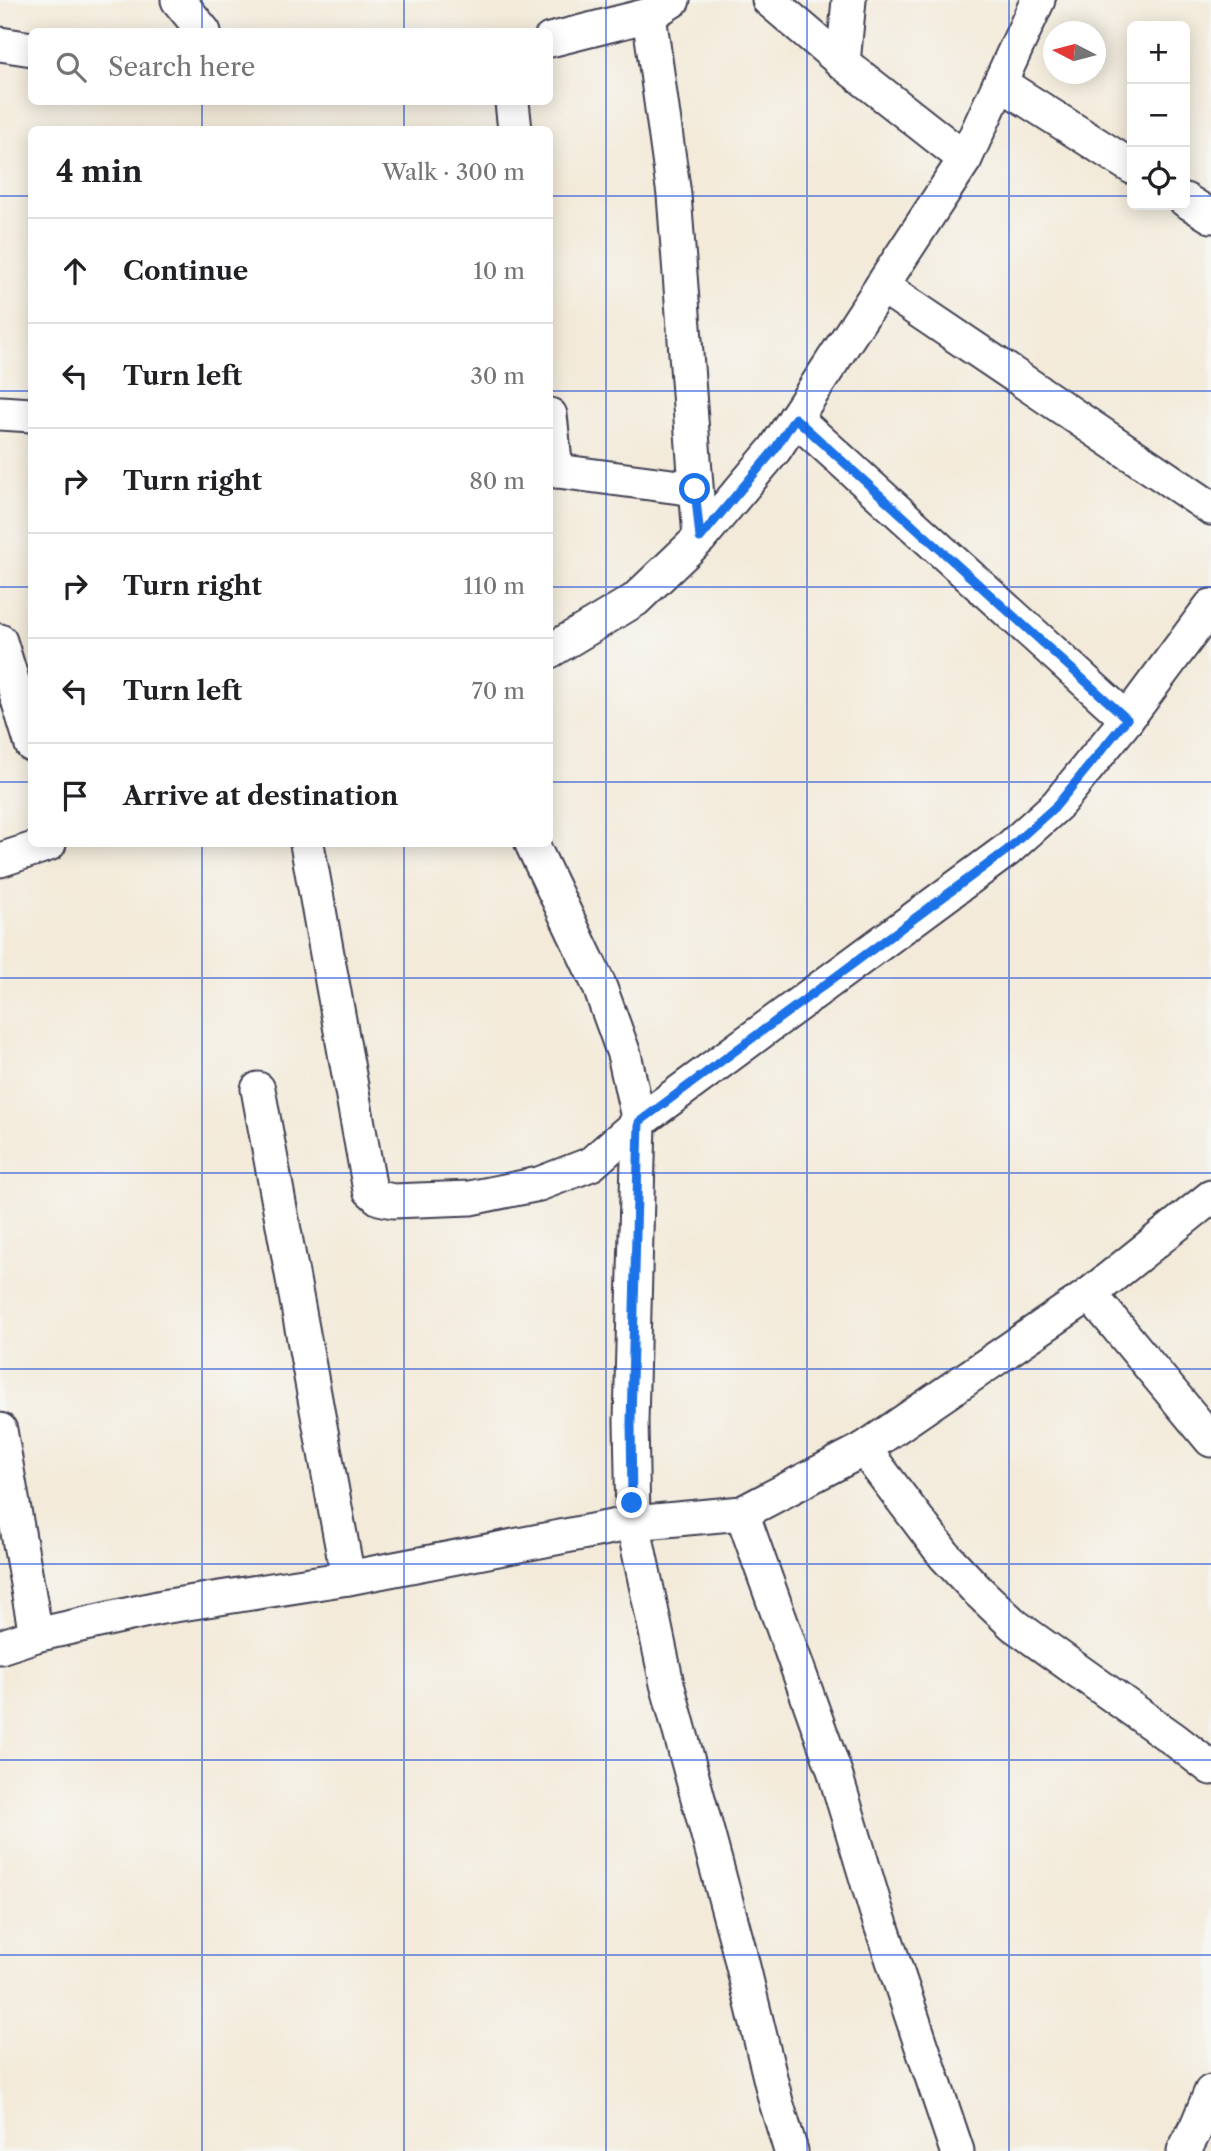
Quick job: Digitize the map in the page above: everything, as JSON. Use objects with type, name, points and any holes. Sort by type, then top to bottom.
[{"type":"street","points":[[178,0],[201,28]]},
{"type":"street","points":[[769,0],[965,159]]},
{"type":"street","points":[[843,62],[849,0]]},
{"type":"street","points":[[553,649],[635,600],[700,538],[775,449],[965,159],[1038,0]]},
{"type":"street","points":[[553,39],[661,7],[700,538]]},
{"type":"street","points":[[0,44],[28,48]]},
{"type":"street","points":[[999,83],[1127,164]]},
{"type":"street","points":[[512,105],[515,126]]},
{"type":"street","points":[[1190,203],[1211,216]]},
{"type":"street","points":[[882,286],[1211,508]]},
{"type":"street","points":[[0,413],[28,415]]},
{"type":"street","points":[[795,418],[1127,719]]},
{"type":"street","points":[[553,470],[695,489]]},
{"type":"street","points":[[308,847],[370,1190],[379,1198],[393,1201],[470,1198],[539,1184],[591,1164],[639,1122],[1007,850],[1057,805],[1127,719],[1211,606]]},
{"type":"street","points":[[0,641],[28,732]]},
{"type":"street","points":[[0,860],[39,847]]},
{"type":"street","points":[[533,847],[599,985],[624,1054],[639,1122],[631,1421],[634,1523],[667,1684],[791,2151]]},
{"type":"street","points":[[258,1089],[348,1578]]},
{"type":"street","points":[[0,1647],[36,1635],[162,1608],[348,1578],[634,1523],[742,1513],[864,1449],[1090,1294],[1211,1197]]},
{"type":"street","points":[[1090,1294],[1211,1440]]},
{"type":"street","points":[[0,1430],[36,1635]]},
{"type":"street","points":[[864,1449],[945,1556],[1014,1625],[1211,1768]]},
{"type":"street","points":[[742,1513],[834,1770],[876,1910],[957,2151]]},
{"type":"street","points":[[1184,2151],[1211,2092]]},
{"type":"route","points":[[632,1503],[631,1421],[639,1122],[1007,850],[1057,805],[1127,719],[795,418],[775,449],[700,538],[695,489]]}]
